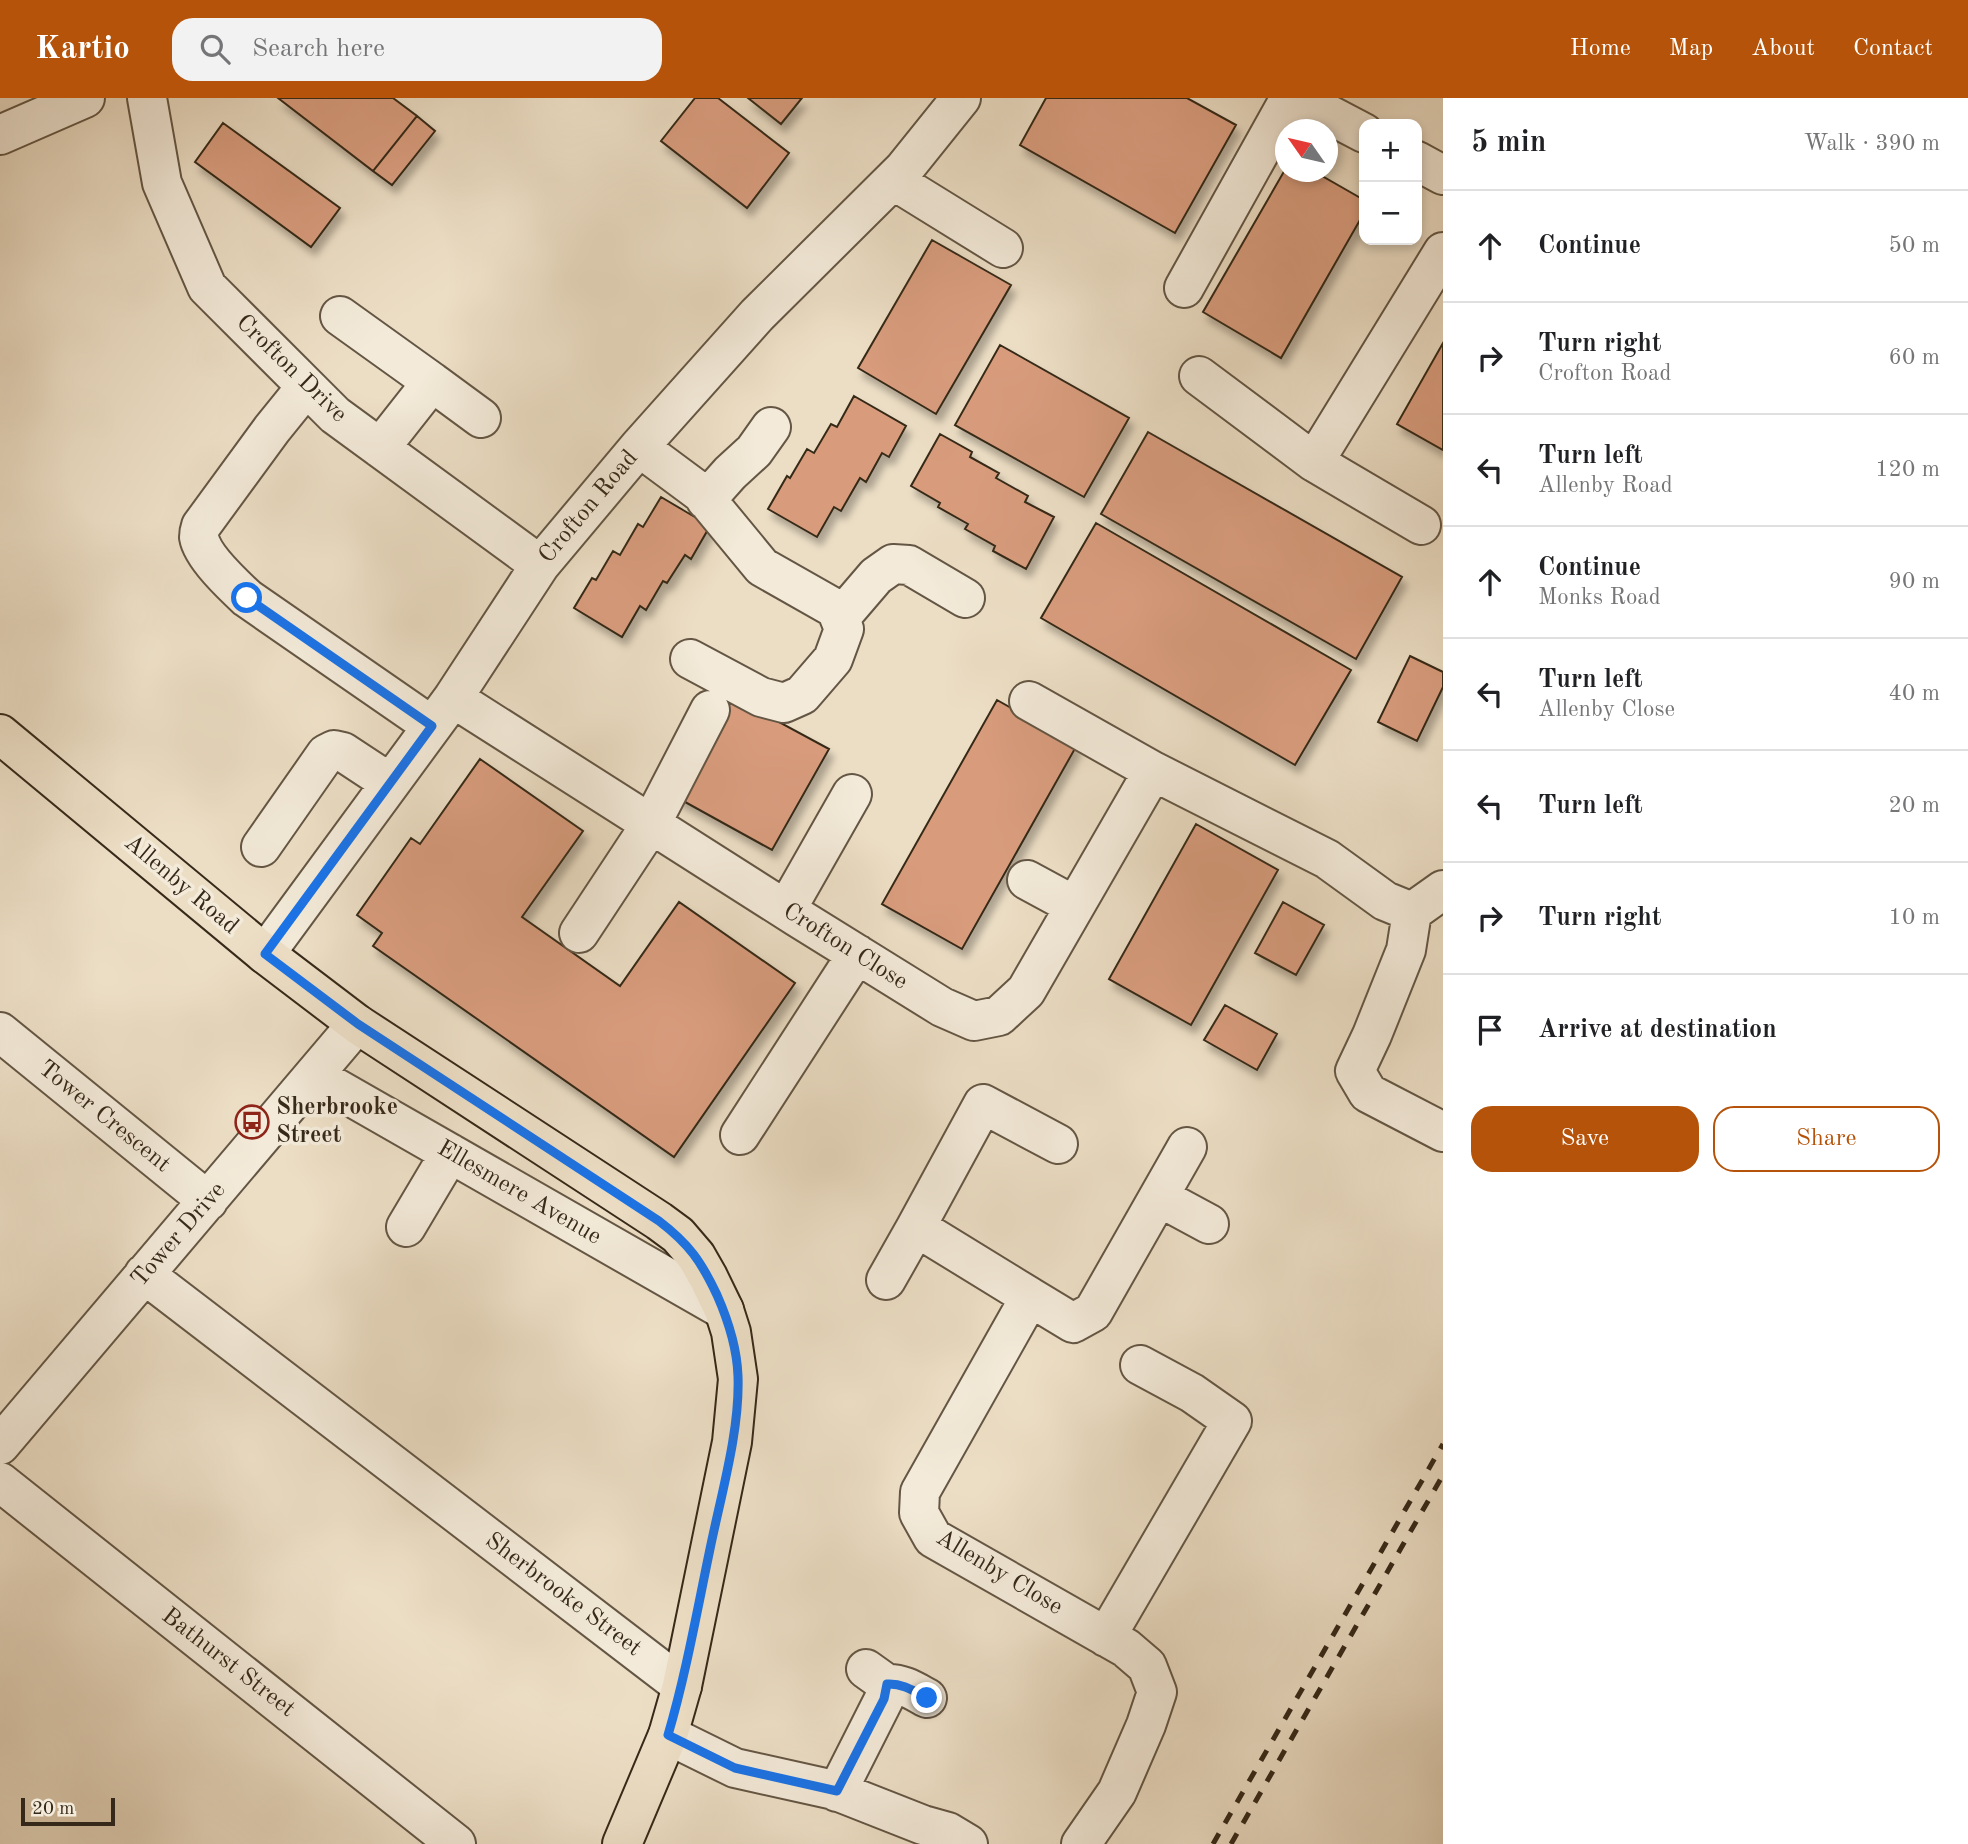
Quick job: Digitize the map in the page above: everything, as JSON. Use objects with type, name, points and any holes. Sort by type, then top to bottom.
[{"type":"main road","name":"Allenby Road","points":[[0,734],[265,954],[358,1024],[659,1221],[678,1235],[700,1262],[724,1310],[731,1332],[738,1379],[732,1441],[682,1686],[668,1735],[622,1844]]},
{"type":"street","points":[[0,135],[85,98]]},
{"type":"street","name":"Crofton Drive","points":[[147,98],[162,183],[207,288],[335,415],[540,565]]},
{"type":"street","name":"Crofton Road","points":[[265,954],[443,712],[540,565],[639,447],[757,315],[893,180],[961,98]]},
{"type":"street","points":[[1184,288],[1290,98]]},
{"type":"street","points":[[1297,98],[1359,130]]},
{"type":"street","points":[[1422,164],[1443,175]]},
{"type":"street","points":[[893,180],[1003,248]]},
{"type":"street","points":[[1314,462],[1443,252]]},
{"type":"street","points":[[340,316],[481,418]]},
{"type":"street","points":[[1199,376],[1314,462],[1421,525]]},
{"type":"street","points":[[380,448],[432,382]]},
{"type":"street","name":"Crofton Close","points":[[306,387],[201,526],[199,536],[212,561],[247,598],[443,712],[651,824],[942,1007],[974,1021],[999,1016],[1026,991],[1153,771]]},
{"type":"street","points":[[706,499],[754,452],[771,427]]},
{"type":"street","points":[[639,447],[701,493],[762,567],[836,609],[844,629],[833,659],[802,695],[784,703],[761,697],[690,659]]},
{"type":"street","points":[[840,618],[876,576],[893,564],[909,565],[965,598]]},
{"type":"street","points":[[1029,701],[1153,771],[1327,859],[1385,901],[1412,912]]},
{"type":"street","points":[[579,933],[651,824],[710,710]]},
{"type":"street","points":[[261,847],[326,754],[334,750],[343,752],[390,783]]},
{"type":"street","points":[[786,910],[852,794]]},
{"type":"street","points":[[1027,880],[1075,906]]},
{"type":"street","points":[[1443,890],[1412,912],[1406,950],[1355,1070],[1368,1093],[1443,1132]]},
{"type":"street","points":[[740,1136],[856,954]]},
{"type":"street","name":"Tower Drive","points":[[0,1445],[358,1024]]},
{"type":"street","name":"Tower Crescent","points":[[0,1032],[208,1201]]},
{"type":"street","name":"Ellesmere Avenue","points":[[315,1076],[724,1310]]},
{"type":"street","points":[[886,1280],[983,1104],[1058,1144]]},
{"type":"street","points":[[916,1227],[1073,1323],[1093,1312],[1187,1147]]},
{"type":"street","points":[[401,1224],[444,1150]]},
{"type":"street","points":[[1159,1197],[1209,1224]]},
{"type":"street","name":"Sherbrooke Street","points":[[144,1274],[682,1686]]},
{"type":"street","name":"Allenby Close","points":[[1030,1297],[920,1492],[919,1513],[933,1538],[1126,1648],[1147,1666],[1157,1692],[1146,1725],[1117,1792],[1081,1844]]},
{"type":"street","points":[[1106,1637],[1232,1421],[1192,1393],[1140,1365]]},
{"type":"street","name":"Bathurst Street","points":[[0,1482],[456,1844]]},
{"type":"street","points":[[837,1791],[884,1699],[877,1676],[927,1698]]},
{"type":"street","points":[[668,1735],[735,1768],[837,1791],[923,1825],[952,1840]]},
{"type":"building","points":[[278,98],[393,98],[417,116],[373,171]]},
{"type":"building","points":[[695,98],[718,98],[789,153],[747,208],[661,141]]},
{"type":"building","points":[[748,98],[802,98],[781,124]]},
{"type":"building","points":[[1046,98],[1187,98],[1236,125],[1175,233],[1020,145]]},
{"type":"building","points":[[417,116],[435,131],[392,185],[373,171]]},
{"type":"building","points":[[223,123],[340,208],[311,247],[195,162]]},
{"type":"building","points":[[1278,182],[1332,182],[1359,197],[1359,222],[1281,358],[1203,312]]},
{"type":"building","points":[[932,240],[1011,285],[936,414],[858,368]]},
{"type":"building","points":[[1443,343],[1443,450],[1397,424]]},
{"type":"building","points":[[1000,345],[1129,418],[1084,497],[955,425]]},
{"type":"building","points":[[854,396],[906,426],[889,457],[882,453],[866,482],[860,478],[841,511],[834,507],[817,537],[768,509],[807,449],[814,453],[831,424],[837,427]]},
{"type":"building","points":[[1148,432],[1402,577],[1356,659],[1101,514]]},
{"type":"building","points":[[940,434],[972,452],[970,457],[999,473],[996,478],[1028,496],[1025,502],[1054,517],[1026,569],[993,551],[995,546],[965,529],[968,524],[938,507],[940,503],[911,486]]},
{"type":"building","points":[[661,497],[710,526],[691,559],[685,555],[667,583],[663,581],[646,610],[640,606],[622,637],[574,608],[592,578],[596,580],[613,551],[620,555],[638,524],[643,527]]},
{"type":"building","points":[[1096,523],[1351,670],[1295,765],[1041,618]]},
{"type":"building","points":[[1410,656],[1443,672],[1443,687],[1417,741],[1378,722]]},
{"type":"building","points":[[731,696],[829,749],[772,850],[676,797]]},
{"type":"building","points":[[997,700],[1077,745],[962,949],[882,904]]},
{"type":"building","points":[[480,759],[583,831],[522,917],[620,986],[679,902],[795,983],[674,1157],[373,946],[382,933],[357,915],[411,838],[420,844]]},
{"type":"building","points":[[1196,824],[1278,870],[1191,1025],[1109,979]]},
{"type":"building","points":[[1283,902],[1324,925],[1296,975],[1255,953]]},
{"type":"building","points":[[1225,1005],[1277,1034],[1257,1070],[1204,1040]]},
{"type":"railway","points":[[1213,1844],[1443,1444]]},
{"type":"railway","points":[[1231,1844],[1443,1475]]},
{"type":"place","name":"Sherbrooke Street","points":[[252,1122]]},
{"type":"route","points":[[247,598],[432,726],[265,954],[358,1024],[678,1235],[704,1269],[724,1310],[736,1354],[738,1379],[732,1441],[682,1686],[668,1735],[735,1768],[837,1791],[884,1699],[887,1684],[910,1689],[927,1698]]}]
